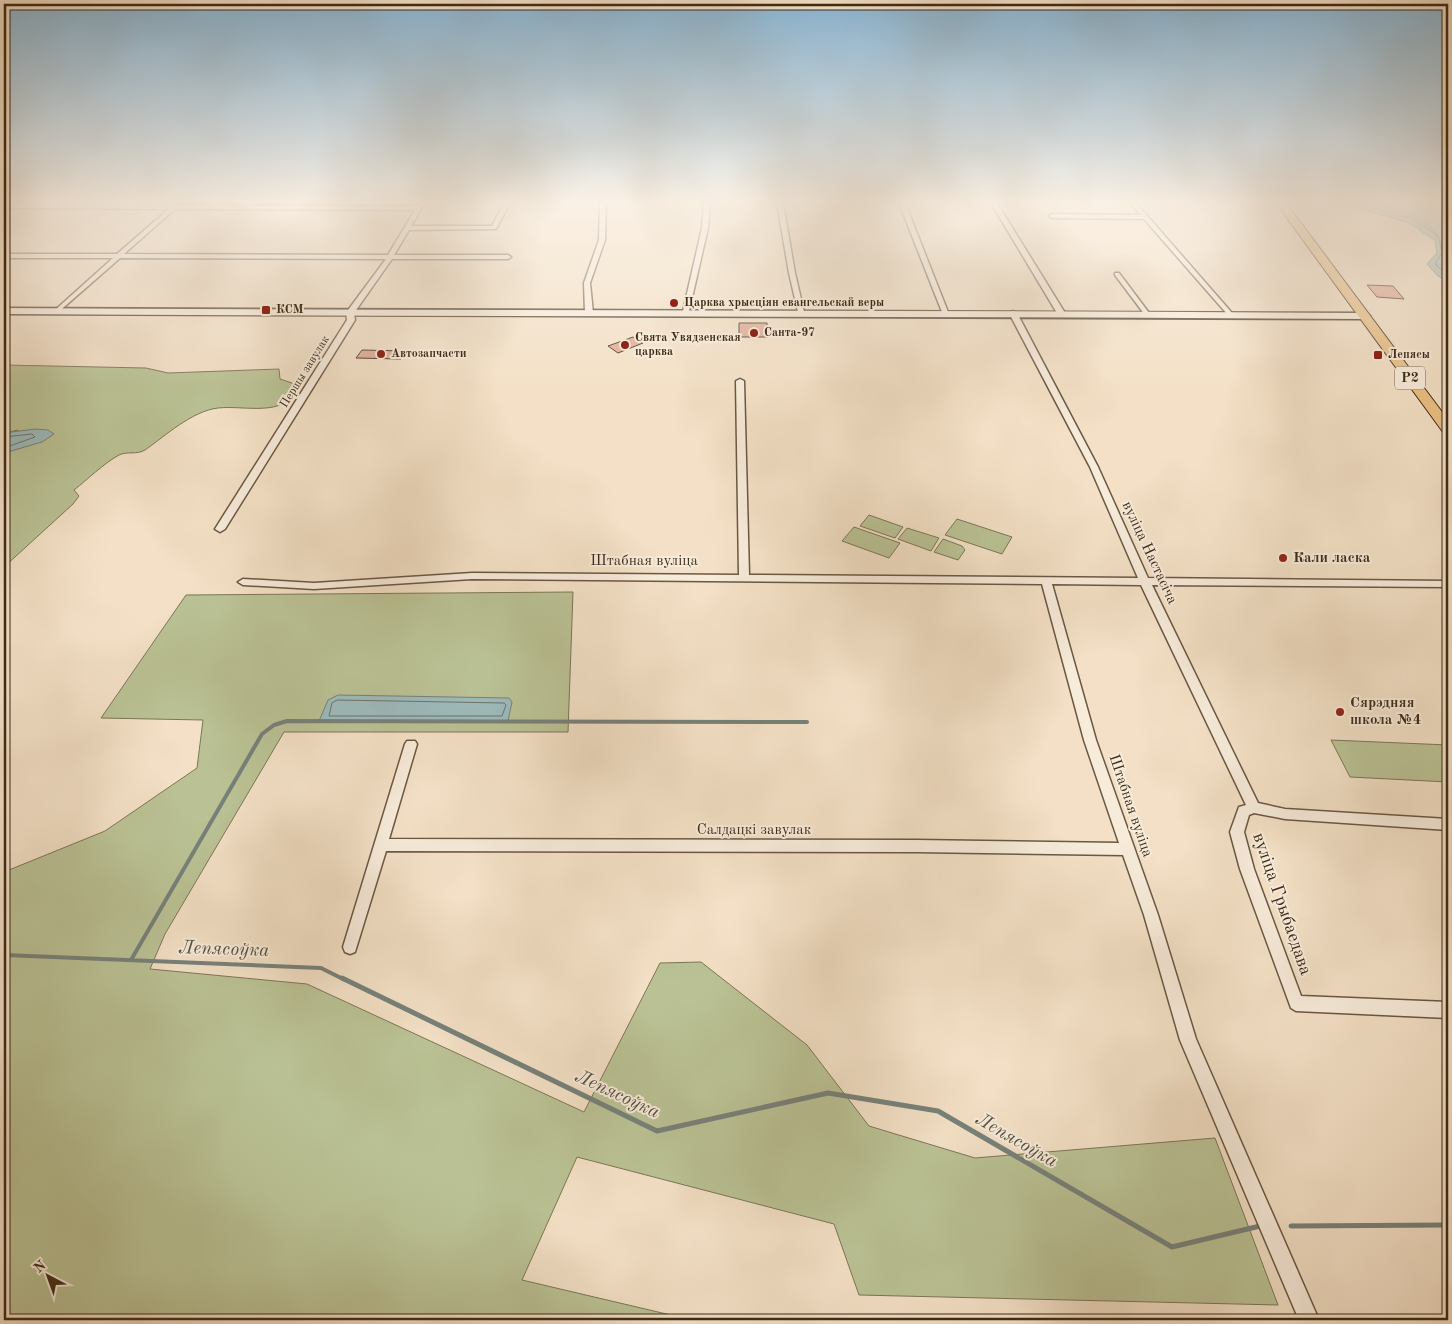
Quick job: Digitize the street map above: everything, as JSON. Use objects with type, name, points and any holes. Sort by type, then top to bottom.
[{"type":"main road","name":"Р2","points":[[1327,265],[1448,429]]},
{"type":"street","points":[[56,312],[109,265]]},
{"type":"street","name":"Першы завулак","points":[[220,529],[351,320],[350,313],[384,265]]},
{"type":"street","points":[[589,313],[587,283],[593,265]]},
{"type":"street","points":[[686,311],[697,265]]},
{"type":"street","points":[[790,265],[802,312]]},
{"type":"street","points":[[926,265],[945,312]]},
{"type":"street","points":[[1032,265],[1061,313]]},
{"type":"street","points":[[1186,265],[1230,314]]},
{"type":"street","points":[[1117,274],[1147,314]]},
{"type":"street","points":[[4,311],[589,313],[686,311],[1337,315],[1353,313],[1357,305]]},
{"type":"street","name":"вуліца Настасіча","points":[[1013,313],[1094,467],[1144,580],[1254,808]]},
{"type":"street","points":[[1337,315],[1369,321]]},
{"type":"street","points":[[740,381],[744,578]]},
{"type":"street","name":"Штабная вуліца","points":[[243,582],[314,586],[472,576],[1046,581],[1144,580],[1448,584]]},
{"type":"street","name":"Штабная вуліца","points":[[1046,581],[1090,740],[1151,915],[1188,1040],[1309,1320]]},
{"type":"street","points":[[350,946],[411,744]]},
{"type":"street","name":"вуліца Грыбаедава","points":[[1448,824],[1284,814],[1254,808],[1244,811],[1238,832],[1247,869],[1296,1003],[1448,1010]]},
{"type":"street","name":"Салдацкі завулак","points":[[381,845],[916,846],[1127,849]]},
{"type":"green space","points":[[4,365],[146,368],[168,373],[279,369],[280,379],[292,383],[298,389],[283,404],[273,407],[218,408],[208,410],[179,425],[145,450],[119,455],[101,467],[74,490],[79,496],[73,504],[4,567],[4,453],[8,452],[18,430],[4,433]]},
{"type":"green space","points":[[869,515],[903,527],[895,538],[860,526]]},
{"type":"green space","points":[[957,519],[1012,537],[1002,554],[945,535]]},
{"type":"green space","points":[[854,527],[900,543],[889,558],[842,541]]},
{"type":"green space","points":[[907,528],[939,538],[931,551],[898,539]]},
{"type":"green space","points":[[943,539],[962,546],[965,550],[958,560],[934,552]]},
{"type":"green space","points":[[573,592],[568,732],[284,732],[165,934],[150,969],[307,984],[584,1112],[660,963],[701,962],[807,1045],[869,1126],[975,1158],[1215,1138],[1278,1305],[859,1295],[834,1224],[577,1157],[522,1280],[692,1320],[4,1320],[4,872],[105,831],[197,768],[203,720],[101,718],[186,595]]},
{"type":"green space","points":[[1331,740],[1448,745],[1448,782],[1350,777]]},
{"type":"water","points":[[1428,265],[1448,265],[1448,282],[1438,276]]},
{"type":"water","points":[[35,429],[48,430],[54,434],[42,442],[4,453],[4,433]]},
{"type":"water","points":[[338,695],[509,698],[512,702],[508,721],[319,721],[328,700]]},
{"type":"building","points":[[1367,285],[1393,286],[1404,299],[1377,297]]},
{"type":"building","name":"Санта-97","points":[[739,323],[767,323],[768,337],[739,337]]},
{"type":"building","name":"Свята Увядзенская царква","points":[[633,337],[643,343],[618,353],[608,346]]},
{"type":"building","name":"Автозапчасти","points":[[362,350],[406,351],[401,359],[356,358]]},
{"type":"waterway","points":[[131,960],[262,734],[274,725],[287,721],[807,722]]},
{"type":"waterway","name":"Лепясоўка","points":[[4,955],[321,968],[345,980]]},
{"type":"waterway","name":"Лепясоўка","points":[[342,978],[657,1131],[828,1093],[938,1111],[1172,1247],[1260,1226]]},
{"type":"waterway","name":"Лепясоўка","points":[[1291,1226],[1448,1225]]},
{"type":"place","name":"Царква хрысціян евангельскай веры","points":[[674,303]]},
{"type":"place","name":"КСМ","points":[[266,310]]},
{"type":"place","name":"Санта-97","points":[[754,333]]},
{"type":"place","name":"Свята Увядзенская царква","points":[[625,345]]},
{"type":"place","name":"Автозапчасти","points":[[381,354]]},
{"type":"place","name":"Лепясы","points":[[1378,355]]},
{"type":"place","name":"Кали ласка","points":[[1283,558]]},
{"type":"place","name":"Сярэдняя школа №4","points":[[1340,712]]}]
